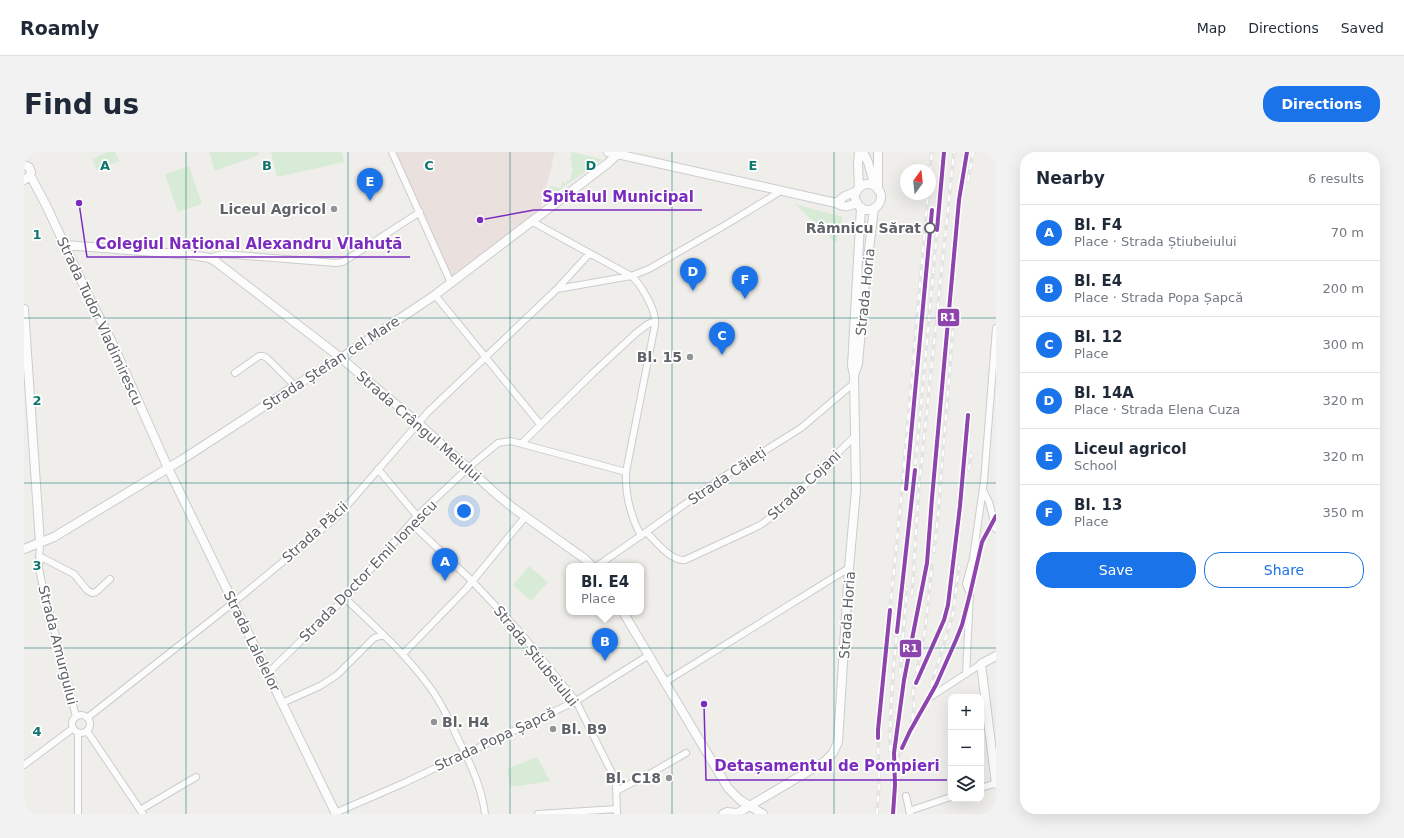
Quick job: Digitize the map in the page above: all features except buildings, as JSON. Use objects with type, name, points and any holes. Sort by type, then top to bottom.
[{"type":"street","points":[[392,152],[451,282]]},
{"type":"street","points":[[608,152],[619,153],[836,203],[845,207],[859,204]]},
{"type":"street","points":[[859,152],[858,189],[856,196],[859,204],[868,209],[874,208],[878,205],[881,194],[876,188],[868,162],[863,152]]},
{"type":"street","points":[[876,188],[878,152]]},
{"type":"street","name":"Strada Ștefan cel Mare","points":[[24,549],[54,537],[183,460],[295,386],[341,358],[435,295],[607,164],[619,153]]},
{"type":"street","name":"Strada Tudor Vladimirescu","points":[[24,165],[30,169],[27,177],[46,205],[89,298],[111,340],[168,468]]},
{"type":"street","points":[[836,203],[845,196],[866,185],[876,188]]},
{"type":"street","points":[[557,289],[631,276],[649,269],[781,191]]},
{"type":"street","name":"Strada Horia","points":[[736,813],[824,762],[829,758],[836,747],[839,736],[849,568],[856,490],[856,435],[854,379],[852,366],[859,204]]},
{"type":"street","name":"Strada Horia","points":[[854,379],[858,364],[865,283],[874,208]]},
{"type":"street","points":[[209,258],[223,254],[336,264],[344,262],[420,212]]},
{"type":"street","points":[[531,221],[637,280],[654,315],[655,321],[626,472],[625,486],[628,504],[644,534]]},
{"type":"street","name":"Strada Crângul Meiului","points":[[65,245],[192,254],[209,258],[234,275],[341,358],[418,423],[494,492],[589,563]]},
{"type":"street","name":"Strada Păcii","points":[[87,718],[233,603],[338,516],[418,423],[557,289],[589,254]]},
{"type":"street","points":[[435,295],[540,424]]},
{"type":"street","name":"Strada Amurgului","points":[[24,309],[42,584],[76,717]]},
{"type":"street","points":[[521,444],[635,334],[648,324],[655,321]]},
{"type":"street","points":[[966,674],[970,594],[966,584],[973,558],[983,490],[996,328]]},
{"type":"street","points":[[235,373],[259,356],[263,356],[267,358],[295,386]]},
{"type":"street","name":"Strada Căieți","points":[[601,563],[720,479],[797,431],[854,379]]},
{"type":"street","name":"Strada Cojani","points":[[644,534],[671,556],[680,560],[685,560],[752,529],[762,524],[776,513],[856,435]]},
{"type":"street","name":"Strada Doctor Emil Ionescu","points":[[268,673],[345,598],[417,516],[468,468],[498,443],[511,441],[626,472]]},
{"type":"street","name":"Strada Lalelelor","points":[[168,468],[335,813]]},
{"type":"street","points":[[378,469],[417,516]]},
{"type":"street","points":[[983,490],[989,502],[996,529]]},
{"type":"street","points":[[403,654],[456,600],[526,517]]},
{"type":"street","name":"Strada Știubeiului","points":[[411,524],[472,581],[519,631],[576,701],[612,771],[615,781],[617,812]]},
{"type":"street","points":[[39,556],[74,574],[87,590],[92,593],[96,592],[110,579]]},
{"type":"street","points":[[665,682],[849,568]]},
{"type":"street","points":[[345,598],[403,654],[430,687],[465,753],[481,791],[485,814]]},
{"type":"street","points":[[624,615],[728,788],[749,806],[763,814]]},
{"type":"street","points":[[282,702],[334,678],[374,638],[383,635]]},
{"type":"street","name":"Strada Popa Șapcă","points":[[335,813],[404,783],[576,701],[648,655]]},
{"type":"street","points":[[932,696],[996,656]]},
{"type":"street","points":[[982,664],[996,784],[984,787]]},
{"type":"street","points":[[82,715],[87,718],[90,725],[87,731],[78,734],[72,729],[71,723],[76,717],[82,715]]},
{"type":"street","points":[[24,765],[72,729]]},
{"type":"street","points":[[87,731],[142,812],[196,777]]},
{"type":"street","points":[[78,734],[78,814]]},
{"type":"street","points":[[616,791],[686,753]]},
{"type":"street","points":[[906,796],[910,812],[948,799]]},
{"type":"street","points":[[538,814],[617,812]]},
{"type":"street","points":[[723,814],[727,812],[736,813]]},
{"type":"shaded area","points":[[392,152],[555,152],[539,215],[451,283]]},
{"type":"green space","points":[[108,152],[115,152],[119,161],[97,170],[92,159]]},
{"type":"green space","points":[[209,152],[258,152],[259,155],[215,171]]},
{"type":"green space","points":[[271,152],[342,152],[344,162],[277,177]]},
{"type":"green space","points":[[572,152],[601,159],[601,161],[546,199],[549,186],[560,188],[562,182],[566,183],[567,180],[570,180],[573,169],[571,168],[572,162],[570,161]]},
{"type":"green space","points":[[189,166],[202,204],[178,212],[165,174]]},
{"type":"green space","points":[[795,204],[843,217],[836,243]]},
{"type":"green space","points":[[529,566],[548,582],[531,601],[513,585]]},
{"type":"green space","points":[[537,757],[550,781],[511,787],[507,769]]},
{"type":"railway","points":[[931,164],[932,152]]},
{"type":"railway","points":[[890,751],[892,686],[913,489],[944,152]]},
{"type":"railway","points":[[912,595],[919,486],[954,152]]},
{"type":"railway","points":[[893,814],[895,785],[894,753],[904,680],[927,563],[959,200],[967,152]]},
{"type":"railway","points":[[968,181],[973,152]]},
{"type":"railway","points":[[877,814],[879,783],[878,730],[900,510],[927,200]]},
{"type":"railway","points":[[934,552],[954,316]]},
{"type":"railway","points":[[921,670],[944,620],[948,605],[960,506],[968,415]]},
{"type":"railway","points":[[969,470],[971,454]]},
{"type":"railway","points":[[896,763],[910,731],[936,685],[956,640],[962,625],[982,542],[996,516]]},
{"type":"railway","points":[[910,731],[914,707],[913,690],[925,631],[932,565]]},
{"type":"railway","points":[[931,686],[953,614],[959,566]]},
{"type":"railway","points":[[900,674],[907,588]]},
{"type":"transit line","name":"R1","points":[[937,230],[944,152]]},
{"type":"transit line","name":"R1","points":[[893,814],[895,785],[894,753],[904,680],[927,563],[959,200],[967,152]]},
{"type":"transit line","name":"R1","points":[[906,489],[932,210]]},
{"type":"transit line","name":"R1","points":[[916,683],[944,620],[948,605],[960,506],[968,415]]},
{"type":"transit line","name":"R1","points":[[897,632],[915,470]]},
{"type":"transit line","name":"R1","points":[[902,748],[936,685],[956,640],[962,625],[982,542],[996,516]]},
{"type":"transit line","name":"R1","points":[[878,738],[890,610]]},
{"type":"place","name":"Liceul agricol","points":[[370,201]]},
{"type":"place","name":"Colegiul Național Alexandru Vlahuță","points":[[79,203]]},
{"type":"place","name":"Liceul Agricol","points":[[334,209]]},
{"type":"place","name":"Spitalul Municipal","points":[[480,220]]},
{"type":"place","name":"Râmnicu Sărat","points":[[930,228]]},
{"type":"place","name":"Bl. 14A","points":[[693,291]]},
{"type":"place","name":"Bl. 13","points":[[745,299]]},
{"type":"place","name":"Bl. 12","points":[[722,355]]},
{"type":"place","name":"Bl. 15","points":[[690,357]]},
{"type":"place","name":"Bl. F4","points":[[445,581]]},
{"type":"place","name":"Bl. E4","points":[[605,661]]},
{"type":"place","name":"Detașamentul de Pompieri","points":[[704,704]]},
{"type":"place","name":"Bl. H4","points":[[434,722]]},
{"type":"place","name":"Bl. B9","points":[[553,729]]},
{"type":"place","name":"Bl. C18","points":[[669,778]]}]
